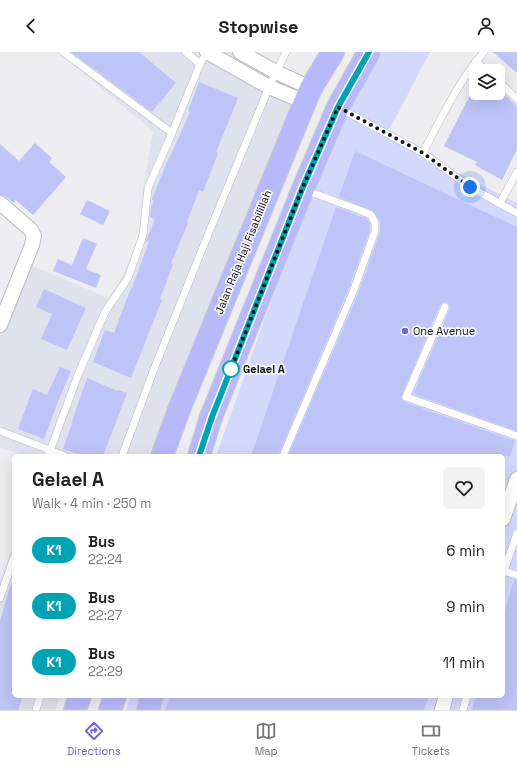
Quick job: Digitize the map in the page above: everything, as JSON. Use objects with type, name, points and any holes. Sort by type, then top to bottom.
[{"type":"main road","name":"Jalan Raja Haji Fisabilillah","points":[[163,454],[180,407],[308,95],[333,52]]},
{"type":"main road","points":[[200,454],[212,417],[302,189],[338,107],[369,52]]},
{"type":"main road","points":[[75,710],[79,698]]},
{"type":"main road","points":[[110,710],[113,698]]},
{"type":"main road","points":[[148,710],[151,698]]},
{"type":"street","points":[[240,52],[276,72],[308,95]]},
{"type":"street","points":[[205,56],[269,87],[308,95]]},
{"type":"street","points":[[0,203],[31,230],[34,236],[32,245],[0,325]]},
{"type":"street","points":[[505,513],[517,479]]},
{"type":"street","points":[[442,710],[445,698]]},
{"type":"lane","points":[[63,52],[172,133]]},
{"type":"lane","points":[[0,431],[49,453],[78,375],[105,312],[128,278],[143,235],[148,188],[205,56],[186,52]]},
{"type":"lane","points":[[123,454],[154,369],[269,87],[286,52]]},
{"type":"lane","points":[[423,153],[461,82],[484,52]]},
{"type":"lane","points":[[476,61],[479,64]]},
{"type":"lane","points":[[505,88],[517,99]]},
{"type":"lane","points":[[338,107],[423,153],[470,187],[516,211]]},
{"type":"lane","points":[[500,204],[517,172]]},
{"type":"lane","points":[[284,454],[353,292],[375,231],[375,223],[371,215],[302,189]]},
{"type":"lane","points":[[445,307],[406,397],[517,436]]},
{"type":"lane","points":[[505,566],[517,533]]},
{"type":"lane","points":[[0,598],[12,563]]},
{"type":"lane","points":[[505,572],[517,575]]},
{"type":"lane","points":[[36,710],[39,698]]},
{"type":"lane","points":[[463,710],[466,698]]},
{"type":"shaded area","points":[[58,52],[244,52],[311,91],[172,398],[149,454],[19,454],[0,447],[0,329],[28,264],[108,298],[123,276],[139,234],[143,189],[153,131]]},
{"type":"shaded area","name":"One Avenue","points":[[371,52],[430,52],[386,136],[365,126],[517,203],[517,710],[126,710],[130,698],[505,698],[505,454],[217,454],[338,112]]},
{"type":"shaded area","points":[[12,548],[12,698],[59,698],[56,710],[0,710],[0,581]]},
{"type":"building","points":[[71,52],[139,52],[176,83],[152,112]]},
{"type":"building","points":[[493,52],[517,52],[517,73]]},
{"type":"building","points":[[199,82],[238,98],[216,152],[218,153],[203,192],[199,190],[187,222],[188,223],[171,263],[173,264],[160,299],[162,300],[131,378],[93,362],[105,330],[114,333],[132,288],[149,242],[146,241],[155,219],[150,217],[151,207],[154,201],[152,199],[169,157],[190,112],[188,111]]},
{"type":"building","points":[[505,95],[517,106],[517,149],[502,180],[475,165],[477,162],[444,146],[469,97],[469,100],[505,100]]},
{"type":"building","points":[[35,143],[52,158],[49,162],[66,177],[33,215],[16,200],[13,203],[5,196],[0,195],[0,144],[19,161]]},
{"type":"building","name":"One Avenue","points":[[355,151],[517,227],[517,431],[413,394],[450,309],[447,302],[440,305],[401,397],[404,402],[515,441],[510,456],[505,456],[505,454],[289,454],[358,294],[380,232],[380,221],[373,211],[339,197]]},
{"type":"building","points":[[87,200],[110,211],[103,225],[80,214]]},
{"type":"building","points":[[336,207],[367,219],[370,224],[370,230],[348,290],[279,454],[252,454]]},
{"type":"building","points":[[83,238],[97,244],[86,269],[101,275],[96,288],[53,271],[58,259],[72,265]]},
{"type":"building","points":[[44,289],[86,308],[67,350],[41,339],[52,314],[36,307]]},
{"type":"building","points":[[60,367],[71,371],[44,439],[18,429],[33,389],[47,395]]},
{"type":"building","points":[[87,378],[118,391],[127,393],[104,454],[77,454],[63,449]]},
{"type":"building","points":[[514,579],[517,580],[517,710],[472,710],[475,698],[505,698],[505,611]]},
{"type":"building","points":[[12,583],[12,698],[22,698],[18,710],[0,710],[0,621]]},
{"type":"building","points":[[169,698],[428,698],[424,710],[165,710]]},
{"type":"bus line","name":"K1","points":[[200,454],[212,417],[302,189],[338,107],[369,52]]},
{"type":"place","name":"One Avenue","points":[[405,331]]},
{"type":"place","name":"Gelael A","points":[[231,369]]},
{"type":"route","points":[[231,369],[229,374],[302,189],[338,107],[423,153],[470,187]]}]
